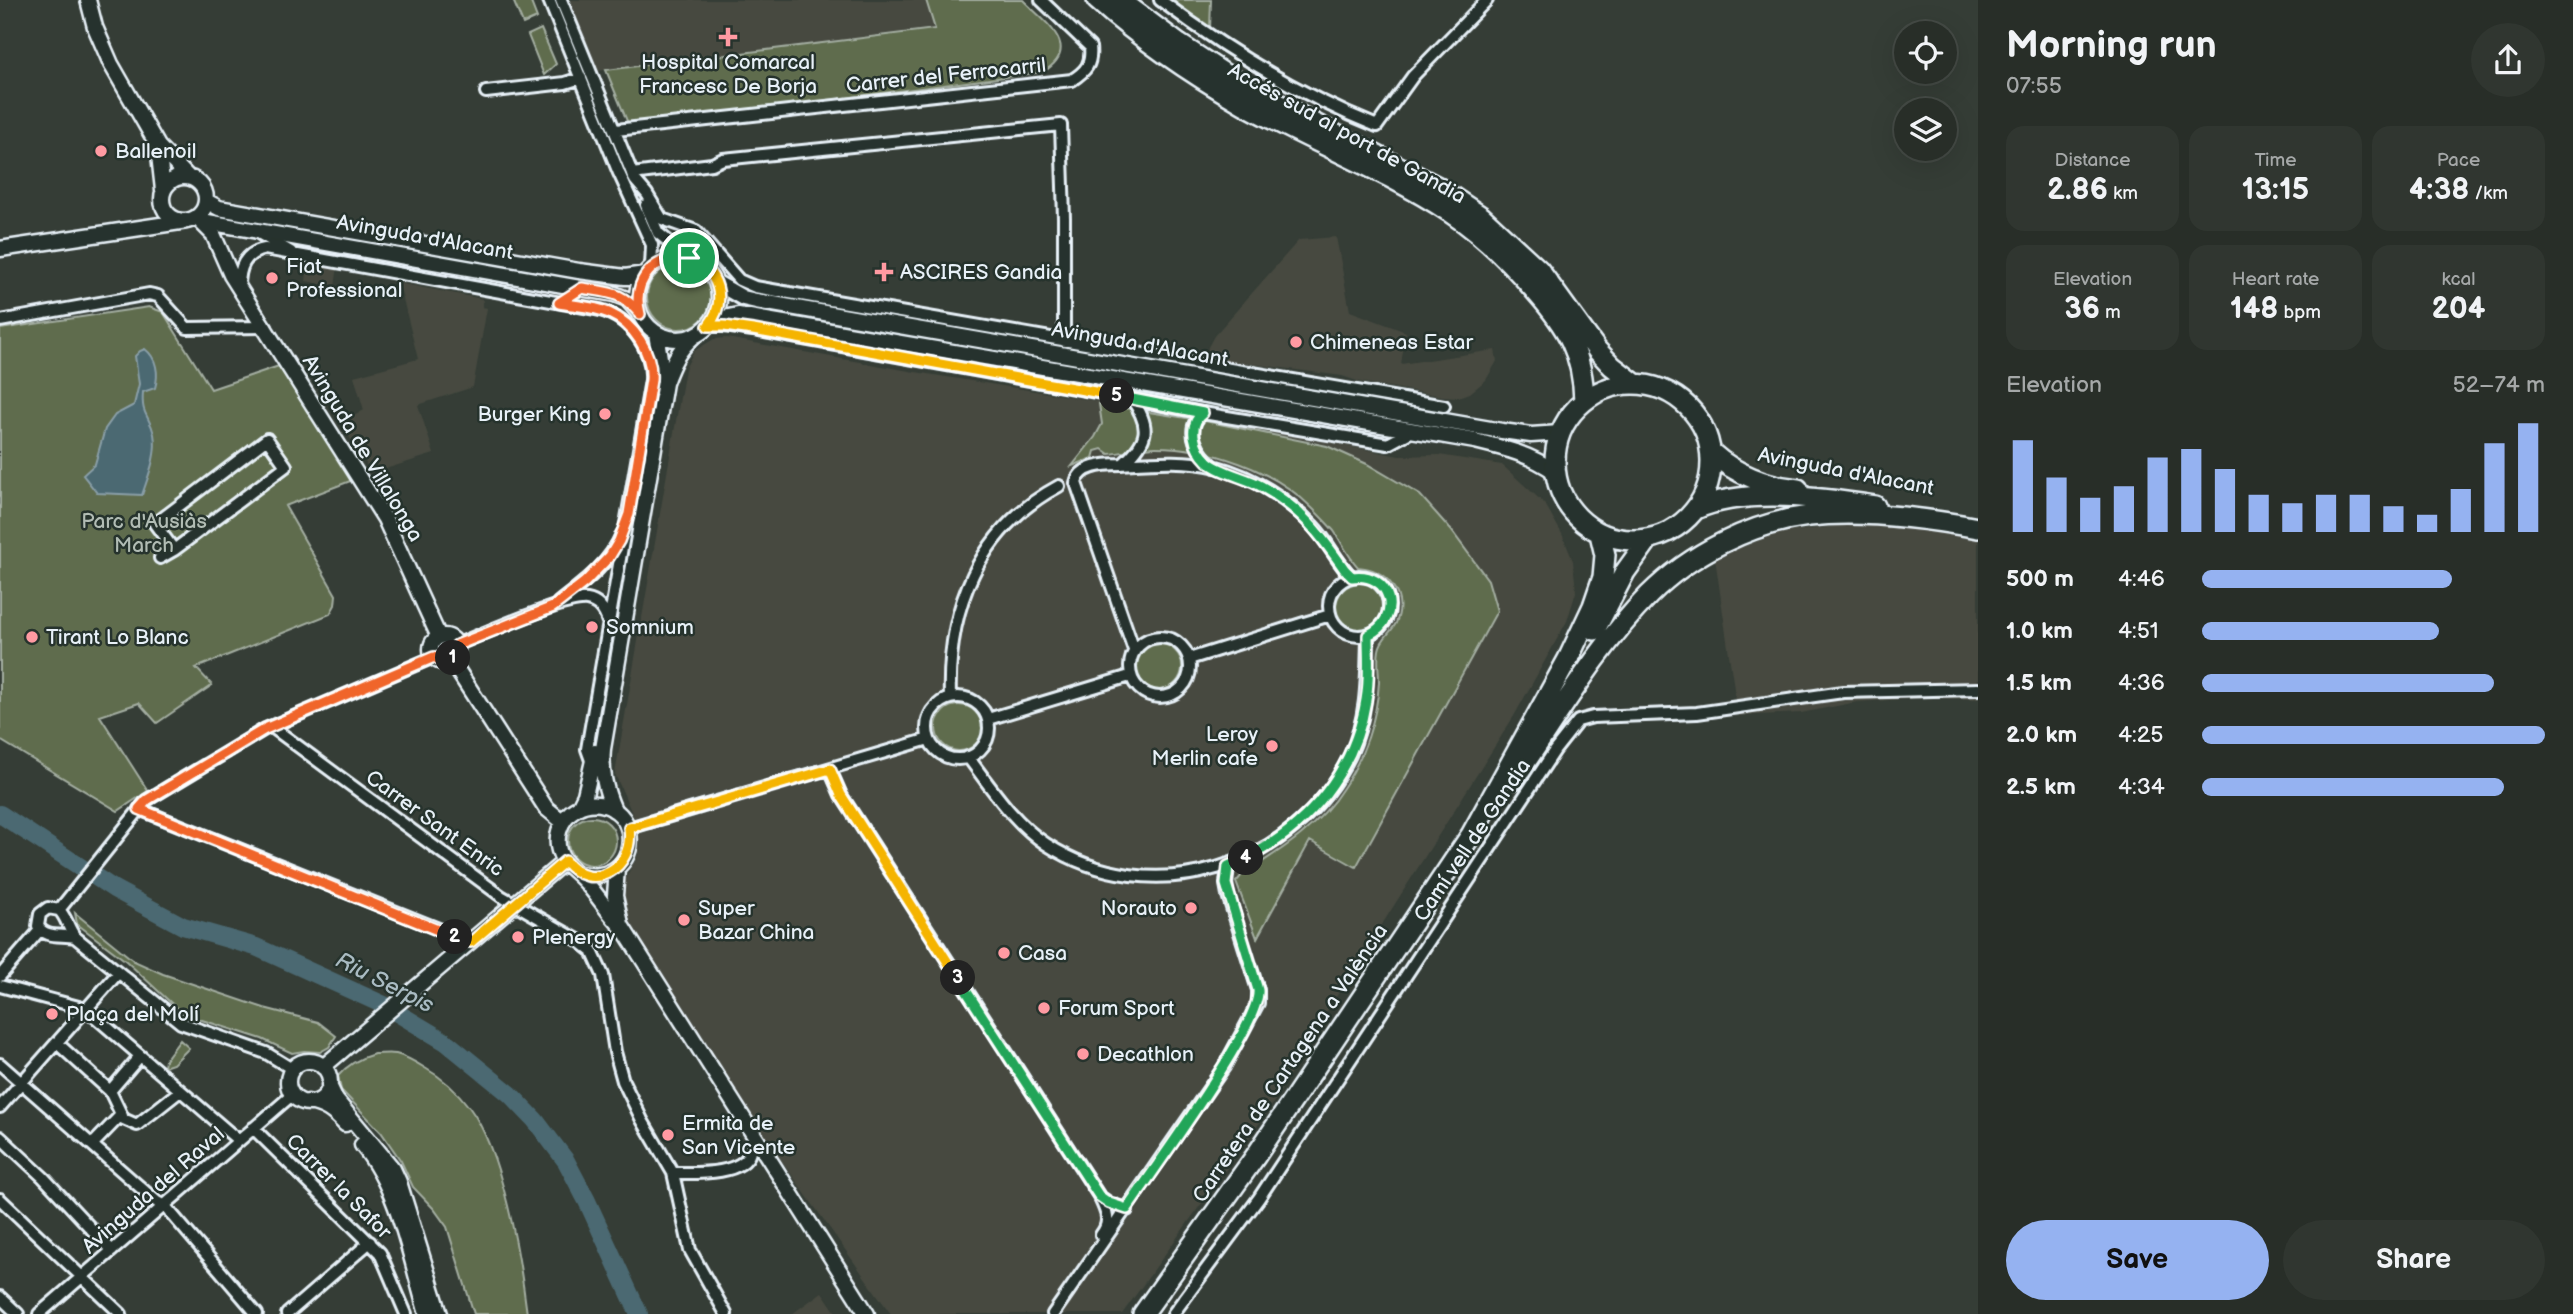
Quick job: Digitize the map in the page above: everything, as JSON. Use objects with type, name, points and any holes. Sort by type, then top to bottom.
[{"type":"highway","name":"Accés sud al port de Gandia","points":[[1097,0],[1137,33],[1209,83],[1299,133],[1411,189],[1481,235],[1525,278],[1561,325],[1576,351],[1583,373],[1584,401]]},
{"type":"highway","name":"Accés sud al port de Gandia","points":[[1120,0],[1226,75],[1415,175],[1482,217],[1539,270],[1597,350],[1634,383]]},
{"type":"highway","name":"Accés sud al port de Gandia","points":[[1634,383],[1660,388],[1682,400],[1699,419],[1713,453],[1712,471],[1704,496],[1696,509],[1680,525],[1648,540],[1623,540],[1600,534],[1583,524],[1569,509],[1555,472],[1555,452],[1560,433],[1570,415],[1599,391],[1634,383]]},
{"type":"highway","name":"Avinguda d'Alacant","points":[[1713,453],[1742,474],[1772,484],[1978,519]]},
{"type":"highway","name":"Avinguda d'Alacant","points":[[1696,509],[1711,502],[1788,496],[1822,498],[1978,519]]},
{"type":"highway","points":[[1471,835],[1492,811],[1623,625],[1650,594],[1704,553],[1765,526],[1809,516],[1870,516],[1978,528]]},
{"type":"highway","points":[[1471,835],[1568,659],[1593,606],[1603,577],[1605,555],[1600,534]]},
{"type":"highway","points":[[1485,810],[1555,703],[1625,572],[1648,540]]},
{"type":"highway","name":"Carretera de Cartagena a València","points":[[1143,1314],[1255,1157],[1471,835]]},
{"type":"main road","points":[[88,0],[98,35],[111,64],[158,146],[188,177],[199,183],[205,194],[204,208],[194,220],[175,220],[165,212],[158,146]]},
{"type":"main road","points":[[163,190],[171,181],[188,177]]},
{"type":"main road","name":"Avinguda d'Alacant","points":[[206,201],[219,208],[579,271],[625,277],[648,271]]},
{"type":"main road","name":"Avinguda d'Alacant","points":[[132,229],[153,217],[163,206]]},
{"type":"main road","name":"Avinguda d'Alacant","points":[[0,248],[194,220],[614,294],[627,299],[640,314]]},
{"type":"main road","name":"Avinguda de Villalonga","points":[[194,220],[213,234],[239,287],[385,519],[439,637]]},
{"type":"main road","points":[[580,874],[603,875],[617,868],[627,854],[630,844],[629,828],[614,810],[604,784],[601,767],[603,749],[666,383],[675,358],[683,346],[694,337],[711,323],[718,308],[717,283],[706,268],[689,258],[669,258],[648,271],[637,294],[640,314],[656,334],[681,340],[694,337]]},
{"type":"main road","name":"Avinguda d'Alacant","points":[[717,283],[743,298],[756,301],[1509,432],[1541,435],[1560,433]]},
{"type":"main road","name":"Avinguda d'Alacant","points":[[711,323],[738,315],[1475,442],[1518,452],[1538,460],[1555,472]]},
{"type":"main road","points":[[656,334],[661,375],[593,767],[579,807],[563,822],[558,840],[559,850],[565,861],[580,874],[622,928],[867,1314]]},
{"type":"main road","points":[[439,637],[450,638],[457,645],[456,654],[451,660],[443,662],[434,657],[431,647],[439,637]]},
{"type":"main road","points":[[451,660],[546,808],[563,822]]},
{"type":"main road","points":[[579,807],[597,804],[614,810]]},
{"type":"main road","points":[[323,1067],[565,861]]},
{"type":"main road","points":[[617,868],[615,897],[622,928]]},
{"type":"main road","points":[[425,1312],[417,1277],[381,1168],[335,1112],[323,1104],[308,1102],[292,1095],[288,1085],[292,1069],[307,1061],[323,1067],[336,1100],[388,1160],[399,1182],[440,1314]]},
{"type":"main road","points":[[308,1102],[319,1099],[329,1085]]},
{"type":"street","points":[[549,0],[619,173],[652,245],[648,271]]},
{"type":"street","points":[[561,0],[658,233],[689,258]]},
{"type":"street","name":"Carrer del Ferrocarril","points":[[616,130],[1072,80],[1088,67],[1090,47],[1041,0]]},
{"type":"street","points":[[1160,0],[1233,51],[1332,108],[1377,126],[1413,76],[1488,0]]},
{"type":"street","points":[[486,92],[565,83],[581,78]]},
{"type":"street","points":[[634,177],[712,164],[723,159],[1061,125],[1064,341]]},
{"type":"street","name":"Avinguda d'Alacant","points":[[634,177],[662,219],[696,232],[739,280],[755,287],[1444,406]]},
{"type":"street","points":[[256,231],[293,254]]},
{"type":"street","points":[[239,287],[241,268],[253,252],[265,249],[600,310],[620,319],[639,340],[649,359],[651,380],[587,749],[593,767]]},
{"type":"street","points":[[559,303],[582,288]]},
{"type":"street","points":[[0,321],[149,294],[158,296],[187,328],[266,327]]},
{"type":"street","points":[[711,323],[1388,444],[1412,431]]},
{"type":"street","points":[[1124,463],[1137,450],[1146,432],[1143,415],[1132,399]]},
{"type":"street","points":[[1203,413],[1195,422],[1194,436],[1205,460],[1215,467]]},
{"type":"street","points":[[160,558],[174,551],[286,466],[267,439],[155,524],[174,551]]},
{"type":"street","points":[[1134,650],[1076,483],[1077,475],[1082,471],[1106,464],[1183,462],[1215,467],[1251,481],[1286,501],[1312,524],[1352,577]]},
{"type":"street","points":[[950,698],[954,630],[963,597],[976,568],[1012,520],[1036,500],[1059,486]]},
{"type":"street","points":[[553,607],[585,582],[610,556],[629,514]]},
{"type":"street","points":[[1352,577],[1375,580],[1387,592],[1389,601],[1386,620],[1368,635],[1359,636],[1342,631],[1330,615],[1330,597],[1341,582],[1352,577]]},
{"type":"street","points":[[457,645],[553,607],[587,600],[603,609],[609,625]]},
{"type":"street","points":[[1189,659],[1330,615]]},
{"type":"street","points":[[968,757],[1015,818],[1048,845],[1077,859],[1110,871],[1140,876],[1189,874],[1228,866],[1254,854],[1294,828],[1322,799],[1339,774],[1354,746],[1366,701],[1368,635]]},
{"type":"street","points":[[1160,637],[1178,643],[1189,659],[1188,677],[1184,685],[1170,696],[1153,697],[1144,694],[1130,676],[1130,659],[1134,650],[1144,641],[1160,637]]},
{"type":"street","points":[[61,906],[65,916],[62,929],[51,936],[40,930],[38,922],[42,911],[61,906],[147,800],[197,768],[272,727],[434,657]]},
{"type":"street","points":[[988,719],[1130,676]]},
{"type":"street","name":"Camí vell de Gandia","points":[[1173,1314],[1259,1198],[1555,750],[1578,721],[1593,717],[1697,713],[1843,692],[1978,689]]},
{"type":"street","points":[[960,697],[977,704],[988,719],[987,738],[983,746],[968,757],[961,759],[945,756],[929,739],[928,718],[940,702],[950,698],[960,697]]},
{"type":"street","name":"Carrer Sant Enric","points":[[272,727],[514,903],[585,946],[598,961],[603,975],[615,1052],[623,1081],[635,1108],[673,1172]]},
{"type":"street","points":[[629,828],[929,739]]},
{"type":"street","points":[[830,769],[841,795],[1099,1196],[1108,1217],[1108,1225],[1046,1314]]},
{"type":"street","points":[[135,813],[471,942]]},
{"type":"street","points":[[1053,1314],[1224,1067],[1258,1003],[1258,990],[1228,895],[1228,866]]},
{"type":"street","points":[[62,929],[181,1023],[266,1053],[292,1069]]},
{"type":"street","points":[[0,976],[40,930]]},
{"type":"street","points":[[0,1107],[118,973]]},
{"type":"street","points":[[0,986],[86,1009],[239,1141]]},
{"type":"street","points":[[57,1043],[110,1091],[122,1116],[137,1125],[180,1091]]},
{"type":"street","points":[[110,1091],[140,1056]]},
{"type":"street","points":[[0,1064],[157,1202],[165,1206],[257,1314]]},
{"type":"street","name":"Avinguda del Raval","points":[[39,1314],[292,1095]]},
{"type":"street","points":[[92,1144],[122,1116]]},
{"type":"street","name":"Carrer la Safor","points":[[253,1128],[383,1257],[406,1314]]},
{"type":"street","points":[[0,1136],[43,1177],[112,1251]]},
{"type":"street","points":[[726,1314],[688,1245],[673,1172],[706,1173],[733,1167],[744,1162],[750,1152]]},
{"type":"street","points":[[1099,1196],[1109,1203],[1127,1209]]},
{"type":"street","points":[[0,1199],[121,1314]]},
{"type":"street","points":[[287,1314],[370,1242]]},
{"type":"street","points":[[0,1297],[18,1314]]},
{"type":"shaded area","name":"Hospital Comarcal Francesc De Borja","points":[[570,0],[926,0],[936,29],[597,71]]},
{"type":"shaded area","points":[[1336,237],[1350,311],[1406,332],[1401,364],[1495,350],[1497,361],[1486,380],[1470,393],[1459,397],[1442,396],[1360,382],[1342,376],[1207,358],[1208,347],[1214,336],[1299,240]]},
{"type":"shaded area","points":[[309,261],[338,265],[335,287],[306,281]]},
{"type":"shaded area","points":[[399,283],[483,299],[482,307],[487,308],[473,387],[418,405],[434,454],[372,473],[341,424],[364,410],[354,376],[418,359]]},
{"type":"shaded area","points":[[727,338],[909,371],[1210,419],[1399,456],[1439,455],[1502,465],[1545,504],[1573,561],[1576,592],[1567,621],[1514,716],[1317,1027],[1271,1107],[1122,1314],[891,1314],[764,1136],[635,931],[625,909],[624,881],[638,855],[635,820],[615,774],[685,369],[694,351],[714,339]]},
{"type":"shaded area","points":[[1871,522],[1978,532],[1978,699],[1923,698],[1857,702],[1801,713],[1738,716],[1715,558],[1777,533]]},
{"type":"shaded area","points":[[822,1292],[837,1314],[792,1314]]},
{"type":"green space","points":[[513,0],[530,0],[537,18],[523,24]]},
{"type":"green space","points":[[926,0],[1023,0],[1056,35],[1060,53],[1055,63],[1043,72],[629,126],[606,70],[935,29]]},
{"type":"green space","points":[[1168,0],[1211,0],[1210,30]]},
{"type":"green space","points":[[541,29],[556,64],[544,75],[528,35]]},
{"type":"green space","points":[[673,265],[685,265],[702,274],[709,285],[709,309],[702,320],[685,329],[673,329],[661,324],[652,315],[647,303],[647,291],[652,279],[661,270]]},
{"type":"green space","name":"Parc d'Ausiàs March","points":[[149,307],[163,312],[211,389],[279,366],[353,480],[285,506],[336,595],[330,614],[196,668],[212,685],[157,723],[139,703],[100,716],[148,791],[118,811],[0,740],[0,329]]},
{"type":"green space","points":[[1099,404],[1205,421],[1327,446],[1367,464],[1420,495],[1451,530],[1488,580],[1497,611],[1356,867],[1310,841],[1257,938],[1236,882],[1310,827],[1333,802],[1350,776],[1363,751],[1372,724],[1378,696],[1379,650],[1396,623],[1399,612],[1397,593],[1385,578],[1358,567],[1334,531],[1297,494],[1240,463],[1197,451],[1156,447],[1109,454],[1102,449],[1095,451],[1093,458],[1072,466],[1102,424]]},
{"type":"green space","points":[[1360,583],[1377,590],[1384,607],[1377,624],[1360,631],[1343,624],[1336,607],[1343,590]]},
{"type":"green space","points":[[1159,644],[1176,650],[1182,667],[1176,684],[1159,690],[1142,684],[1136,667],[1142,650]]},
{"type":"green space","points":[[959,705],[975,712],[982,728],[975,744],[959,751],[943,744],[936,728],[943,712]]},
{"type":"green space","points":[[592,817],[609,824],[616,841],[609,858],[592,865],[575,858],[568,841],[575,824]]},
{"type":"green space","points":[[75,913],[134,961],[163,974],[264,1008],[318,1022],[336,1036],[329,1047],[320,1052],[292,1053],[262,1039],[183,1014],[126,961],[77,924]]},
{"type":"green space","points":[[180,1040],[189,1048],[173,1064],[164,1067],[165,1060]]},
{"type":"green space","points":[[374,1054],[400,1055],[438,1076],[464,1101],[481,1127],[508,1206],[527,1314],[474,1314],[447,1227],[413,1187],[401,1161],[381,1132],[341,1090],[338,1076],[354,1062]]},
{"type":"water","points":[[145,349],[152,357],[157,372],[155,388],[143,392],[144,411],[152,427],[155,442],[147,481],[142,495],[97,493],[83,475],[95,464],[105,429],[115,415],[134,405],[139,384],[135,356]]},
{"type":"waterway","name":"Riu Serpis","points":[[0,814],[114,889],[183,926],[256,947],[384,1005],[446,1042],[510,1094],[535,1120],[566,1161],[639,1314]]},
{"type":"place","name":"Hospital Comarcal Francesc De Borja","points":[[728,37]]},
{"type":"place","name":"Ballenoil","points":[[101,151]]},
{"type":"place","name":"ASCIRES Gandia","points":[[884,272]]},
{"type":"place","name":"Fiat Professional","points":[[272,278]]},
{"type":"place","name":"Chimeneas Estar","points":[[1296,342]]},
{"type":"place","name":"Burger King","points":[[605,414]]},
{"type":"place","name":"Somnium","points":[[592,627]]},
{"type":"place","name":"Tirant Lo Blanc","points":[[32,637]]},
{"type":"place","name":"Leroy Merlin cafe","points":[[1272,746]]},
{"type":"place","name":"Norauto","points":[[1191,908]]},
{"type":"place","name":"Super Bazar China","points":[[684,920]]},
{"type":"place","name":"Plenergy","points":[[518,937]]},
{"type":"place","name":"Casa","points":[[1004,953]]},
{"type":"place","name":"Forum Sport","points":[[1044,1008]]},
{"type":"place","name":"Plaça del Molí","points":[[52,1014]]},
{"type":"place","name":"Decathlon","points":[[1083,1054]]},
{"type":"place","name":"Ermita de San Vicente","points":[[668,1135]]},
{"type":"route","points":[[669,258],[689,258],[706,268],[717,283],[718,308],[714,320],[708,326],[753,330],[1203,413],[1195,422],[1194,436],[1205,460],[1286,501],[1312,524],[1352,577],[1375,580],[1387,592],[1390,610],[1387,618],[1383,625],[1368,635],[1366,701],[1354,746],[1345,764],[1322,799],[1294,828],[1254,854],[1228,866],[1228,895],[1258,990],[1258,1003],[1224,1067],[1127,1209],[1109,1203],[1099,1196],[841,795],[830,769],[629,828],[630,844],[627,854],[617,868],[603,875],[593,876],[580,874],[565,861],[471,942],[139,809],[147,800],[265,729],[434,657],[447,662],[456,654],[457,645],[553,607],[596,571],[615,548],[629,514],[652,370],[643,345],[620,319],[608,312],[559,303],[582,288],[627,299],[640,314],[637,294],[645,274],[651,267],[669,258]]}]
